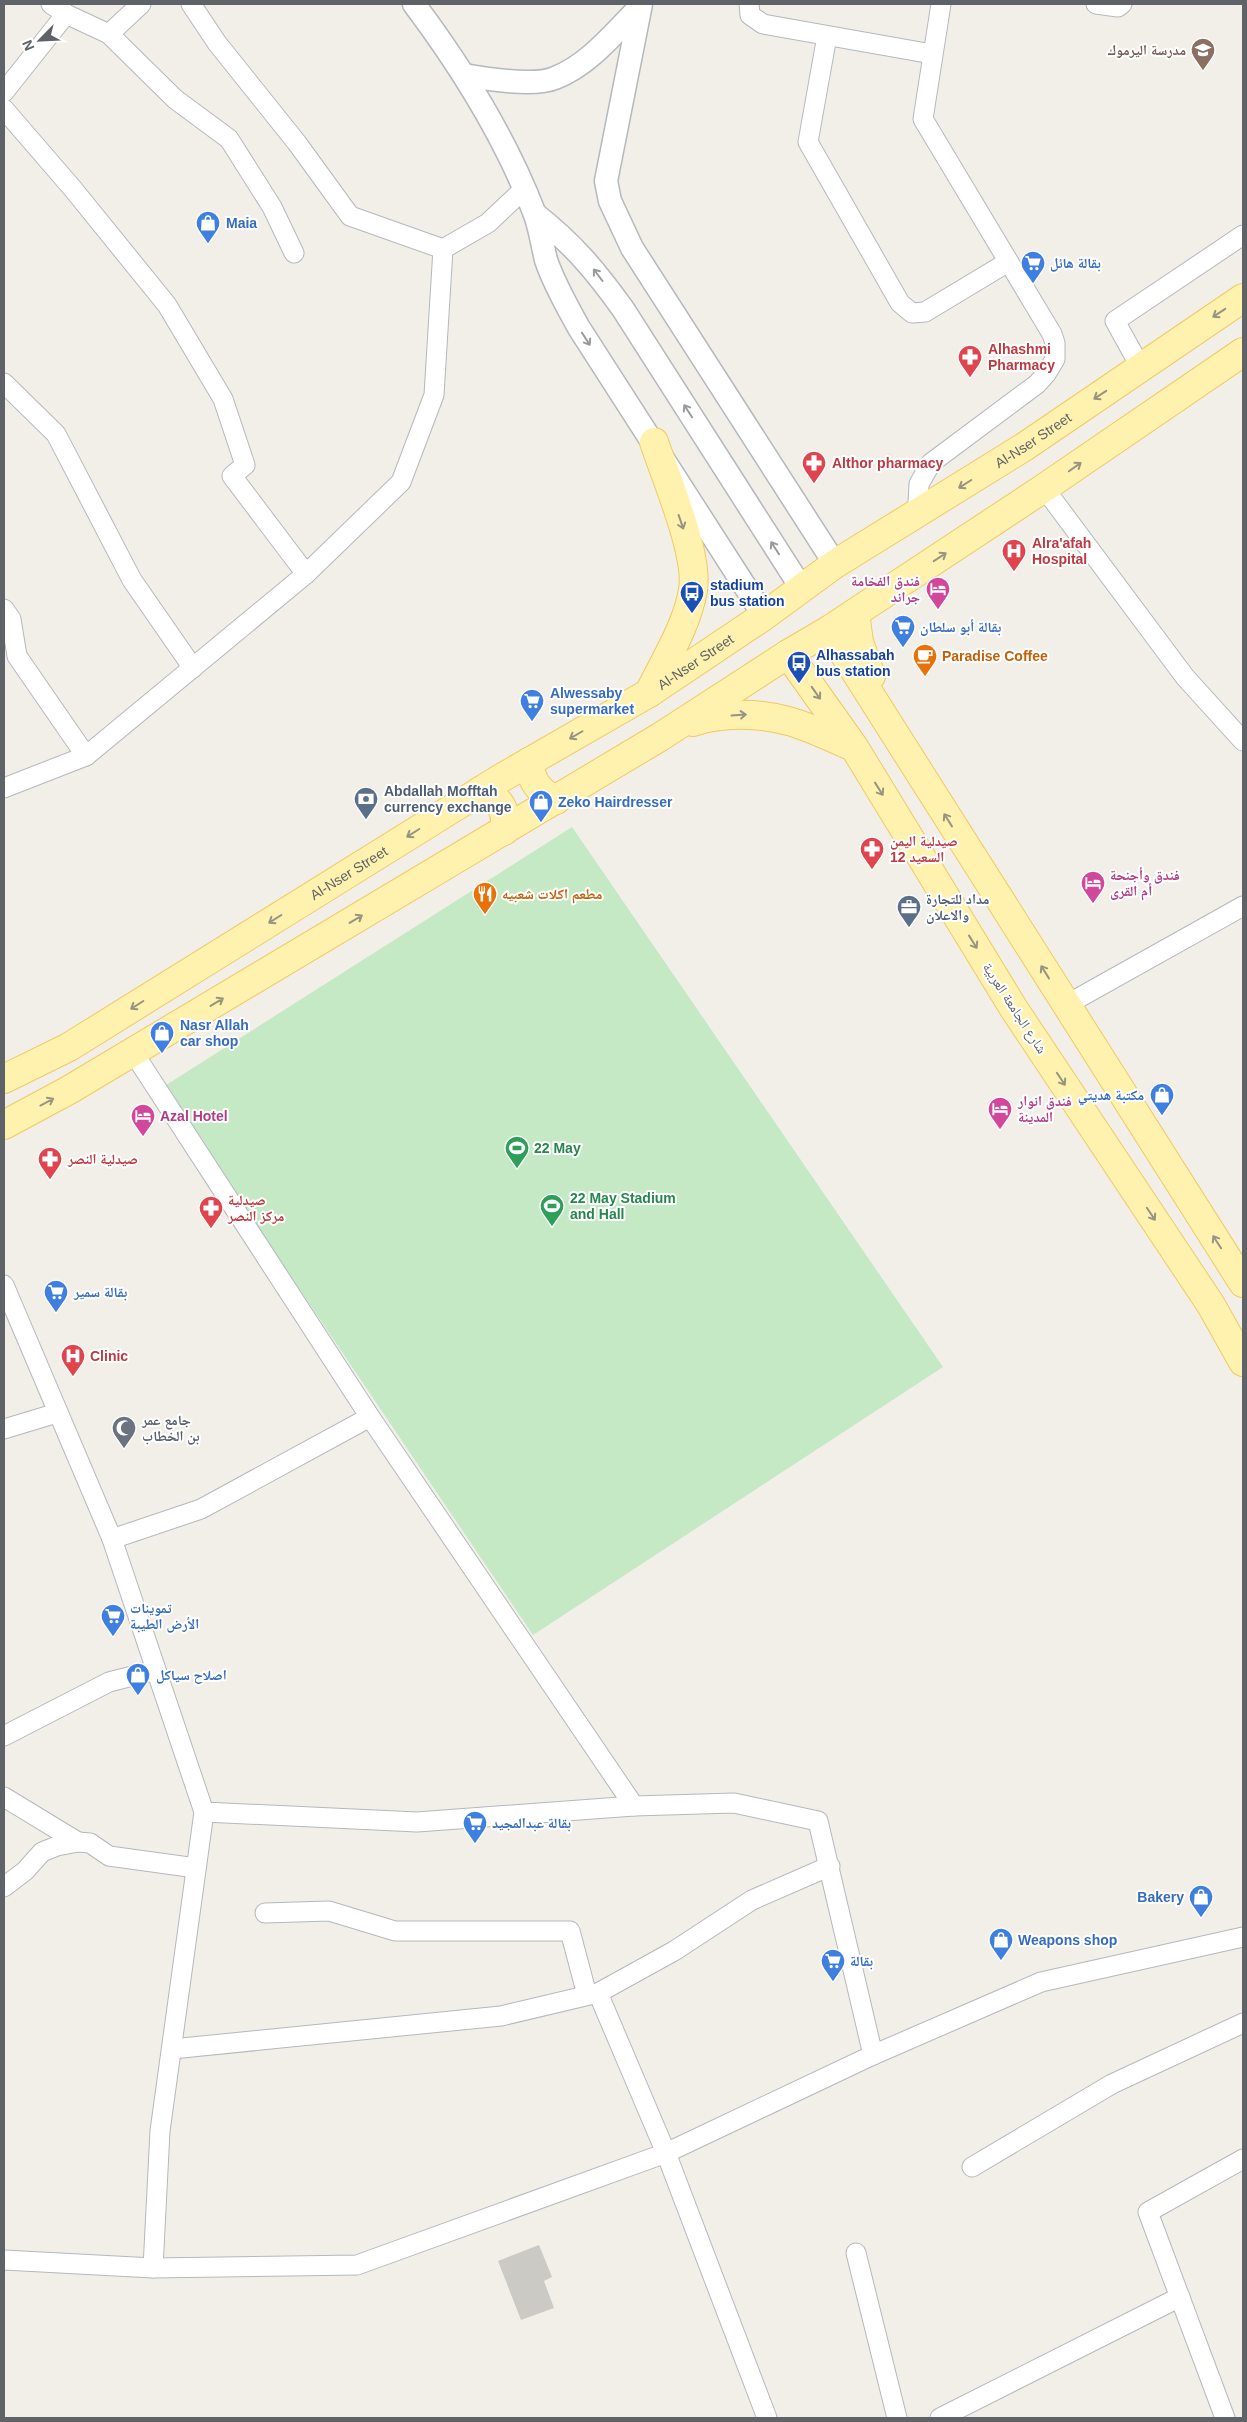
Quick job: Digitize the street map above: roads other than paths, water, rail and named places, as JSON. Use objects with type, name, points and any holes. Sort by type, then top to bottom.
[{"type":"main road","name":"Al-Nser Street","points":[[4,1079],[69,1047],[529,762],[649,693],[764,616],[835,564],[920,513],[1141,368],[1243,298]]},
{"type":"main road","points":[[1196,329],[1188,344],[1201,366],[1233,359]]},
{"type":"main road","points":[[4,1125],[69,1090],[660,737],[855,613],[1044,488],[1233,359]]},
{"type":"main road","points":[[1141,368],[1158,380],[1168,402]]},
{"type":"main road","points":[[649,693],[683,623],[694,589],[691,551],[654,442]]},
{"type":"main road","points":[[855,613],[859,642],[890,727]]},
{"type":"main road","points":[[829,630],[1243,1283]]},
{"type":"main road","name":"شارع الجامعة العربية","points":[[788,654],[854,747],[1014,1009],[1211,1306],[1243,1362]]},
{"type":"main road","points":[[660,737],[706,717],[751,714],[779,717],[854,747]]},
{"type":"main road","points":[[529,762],[530,772],[537,786],[547,796],[556,800]]},
{"type":"main road","points":[[480,792],[496,798],[502,805],[506,822],[504,831]]},
{"type":"street","points":[[109,34],[141,4]]},
{"type":"street","points":[[191,4],[217,43],[297,143],[350,216],[443,249],[488,223],[524,189]]},
{"type":"street","points":[[414,4],[464,75],[506,150],[535,214],[547,261],[563,297],[580,328],[764,616]]},
{"type":"street","points":[[749,4],[750,15],[763,24],[932,54]]},
{"type":"street","points":[[920,513],[919,484],[931,463],[1037,384],[1052,367],[1055,359],[1055,343],[1052,334],[923,119],[941,4]]},
{"type":"street","points":[[1096,4],[1118,7],[1122,4]]},
{"type":"street","points":[[464,75],[502,82],[554,79],[579,65],[640,6]]},
{"type":"street","points":[[640,6],[607,173],[606,181],[610,201],[632,248],[835,564]]},
{"type":"street","points":[[4,92],[59,7],[109,34],[175,99],[229,138],[272,207],[294,253]]},
{"type":"street","points":[[827,36],[808,142],[900,303],[912,313],[925,312],[1008,262]]},
{"type":"street","points":[[4,109],[74,189],[167,305],[223,400],[245,466],[232,476],[306,574]]},
{"type":"street","points":[[535,214],[569,242],[597,273],[623,309],[802,589]]},
{"type":"street","points":[[1141,368],[1115,321],[1243,235]]},
{"type":"street","points":[[4,788],[86,756],[306,574],[401,482],[434,395],[443,249]]},
{"type":"street","points":[[4,383],[56,434],[132,580],[193,668]]},
{"type":"street","points":[[1044,488],[1185,677],[1243,741]]},
{"type":"street","points":[[4,609],[11,619],[10,662],[86,756]]},
{"type":"street","points":[[1066,1005],[1243,906]]},
{"type":"street","points":[[133,1052],[370,1417],[634,1806]]},
{"type":"street","points":[[4,1286],[112,1539],[204,1812],[160,2131],[152,2268]]},
{"type":"street","points":[[4,1429],[57,1413]]},
{"type":"street","points":[[112,1539],[201,1509],[370,1417]]},
{"type":"street","points":[[4,1736],[109,1682],[156,1670]]},
{"type":"street","points":[[4,1797],[78,1842]]},
{"type":"street","points":[[204,1812],[417,1822],[634,1806],[734,1803],[818,1821],[874,2055]]},
{"type":"street","points":[[4,1887],[25,1871],[42,1852],[57,1846],[78,1842],[90,1843],[109,1856],[196,1868]]},
{"type":"street","points":[[172,2049],[501,2016],[592,1994],[674,1951],[752,1900],[830,1866]]},
{"type":"street","points":[[266,1913],[329,1911],[395,1931],[570,1931],[592,1994],[666,2153],[767,2418]]},
{"type":"street","points":[[4,2260],[152,2268],[357,2265],[666,2153],[874,2055],[1041,1982],[1243,1938]]},
{"type":"street","points":[[972,2167],[1112,2084],[1243,2023]]},
{"type":"street","points":[[1225,2418],[1148,2212],[1243,2158]]},
{"type":"street","points":[[856,2253],[897,2418]]},
{"type":"street","points":[[940,2418],[1180,2297]]},
{"type":"place","name":"مدرسة اليرموك","points":[[1203,71]]},
{"type":"place","name":"Maia","points":[[208,244]]},
{"type":"place","name":"بقالة هائل","points":[[1033,284]]},
{"type":"place","name":"Alhashmi Pharmacy","points":[[970,378]]},
{"type":"place","name":"Althor pharmacy","points":[[814,484]]},
{"type":"place","name":"Alra'afah Hospital","points":[[1014,572]]},
{"type":"place","name":"فندق الفخامة جراند","points":[[938,610]]},
{"type":"place","name":"stadium bus station","points":[[692,614]]},
{"type":"place","name":"بقالة أبو سلطان","points":[[903,648]]},
{"type":"place","name":"Paradise Coffee","points":[[925,677]]},
{"type":"place","name":"Alhassabah bus station","points":[[799,684]]},
{"type":"place","name":"Alwessaby supermarket","points":[[532,722]]},
{"type":"place","name":"Abdallah Mofftah currency exchange","points":[[366,820]]},
{"type":"place","name":"Zeko Hairdresser","points":[[541,823]]},
{"type":"place","name":"صيدلية اليمن السعيد 12","points":[[872,870]]},
{"type":"place","name":"فندق وأجنحة أم القرى","points":[[1093,904]]},
{"type":"place","name":"مطعم اكلات شعبيه","points":[[485,915]]},
{"type":"place","name":"مداد للتجارة والاعلان","points":[[909,928]]},
{"type":"place","name":"Nasr Allah car shop","points":[[162,1054]]},
{"type":"place","name":"مكتبة هديتي","points":[[1162,1116]]},
{"type":"place","name":"فندق انوار المدينة","points":[[1000,1130]]},
{"type":"place","name":"Azal Hotel","points":[[143,1137]]},
{"type":"place","name":"22 May","points":[[517,1169]]},
{"type":"place","name":"صيدلية النصر","points":[[50,1180]]},
{"type":"place","name":"22 May Stadium and Hall","points":[[552,1227]]},
{"type":"place","name":"صيدلية مركز النصر","points":[[211,1229]]},
{"type":"place","name":"بقالة سمير","points":[[56,1313]]},
{"type":"place","name":"Clinic","points":[[73,1377]]},
{"type":"place","name":"جامع عمر بن الخطاب","points":[[124,1449]]},
{"type":"place","name":"تموينات الأرض الطيبة","points":[[113,1637]]},
{"type":"place","name":"اصلاح سياكل","points":[[138,1696]]},
{"type":"place","name":"بقالة عبدالمجيد","points":[[475,1844]]},
{"type":"place","name":"Bakery","points":[[1201,1918]]},
{"type":"place","name":"Weapons shop","points":[[1001,1961]]},
{"type":"place","name":"بقالة","points":[[833,1982]]}]
